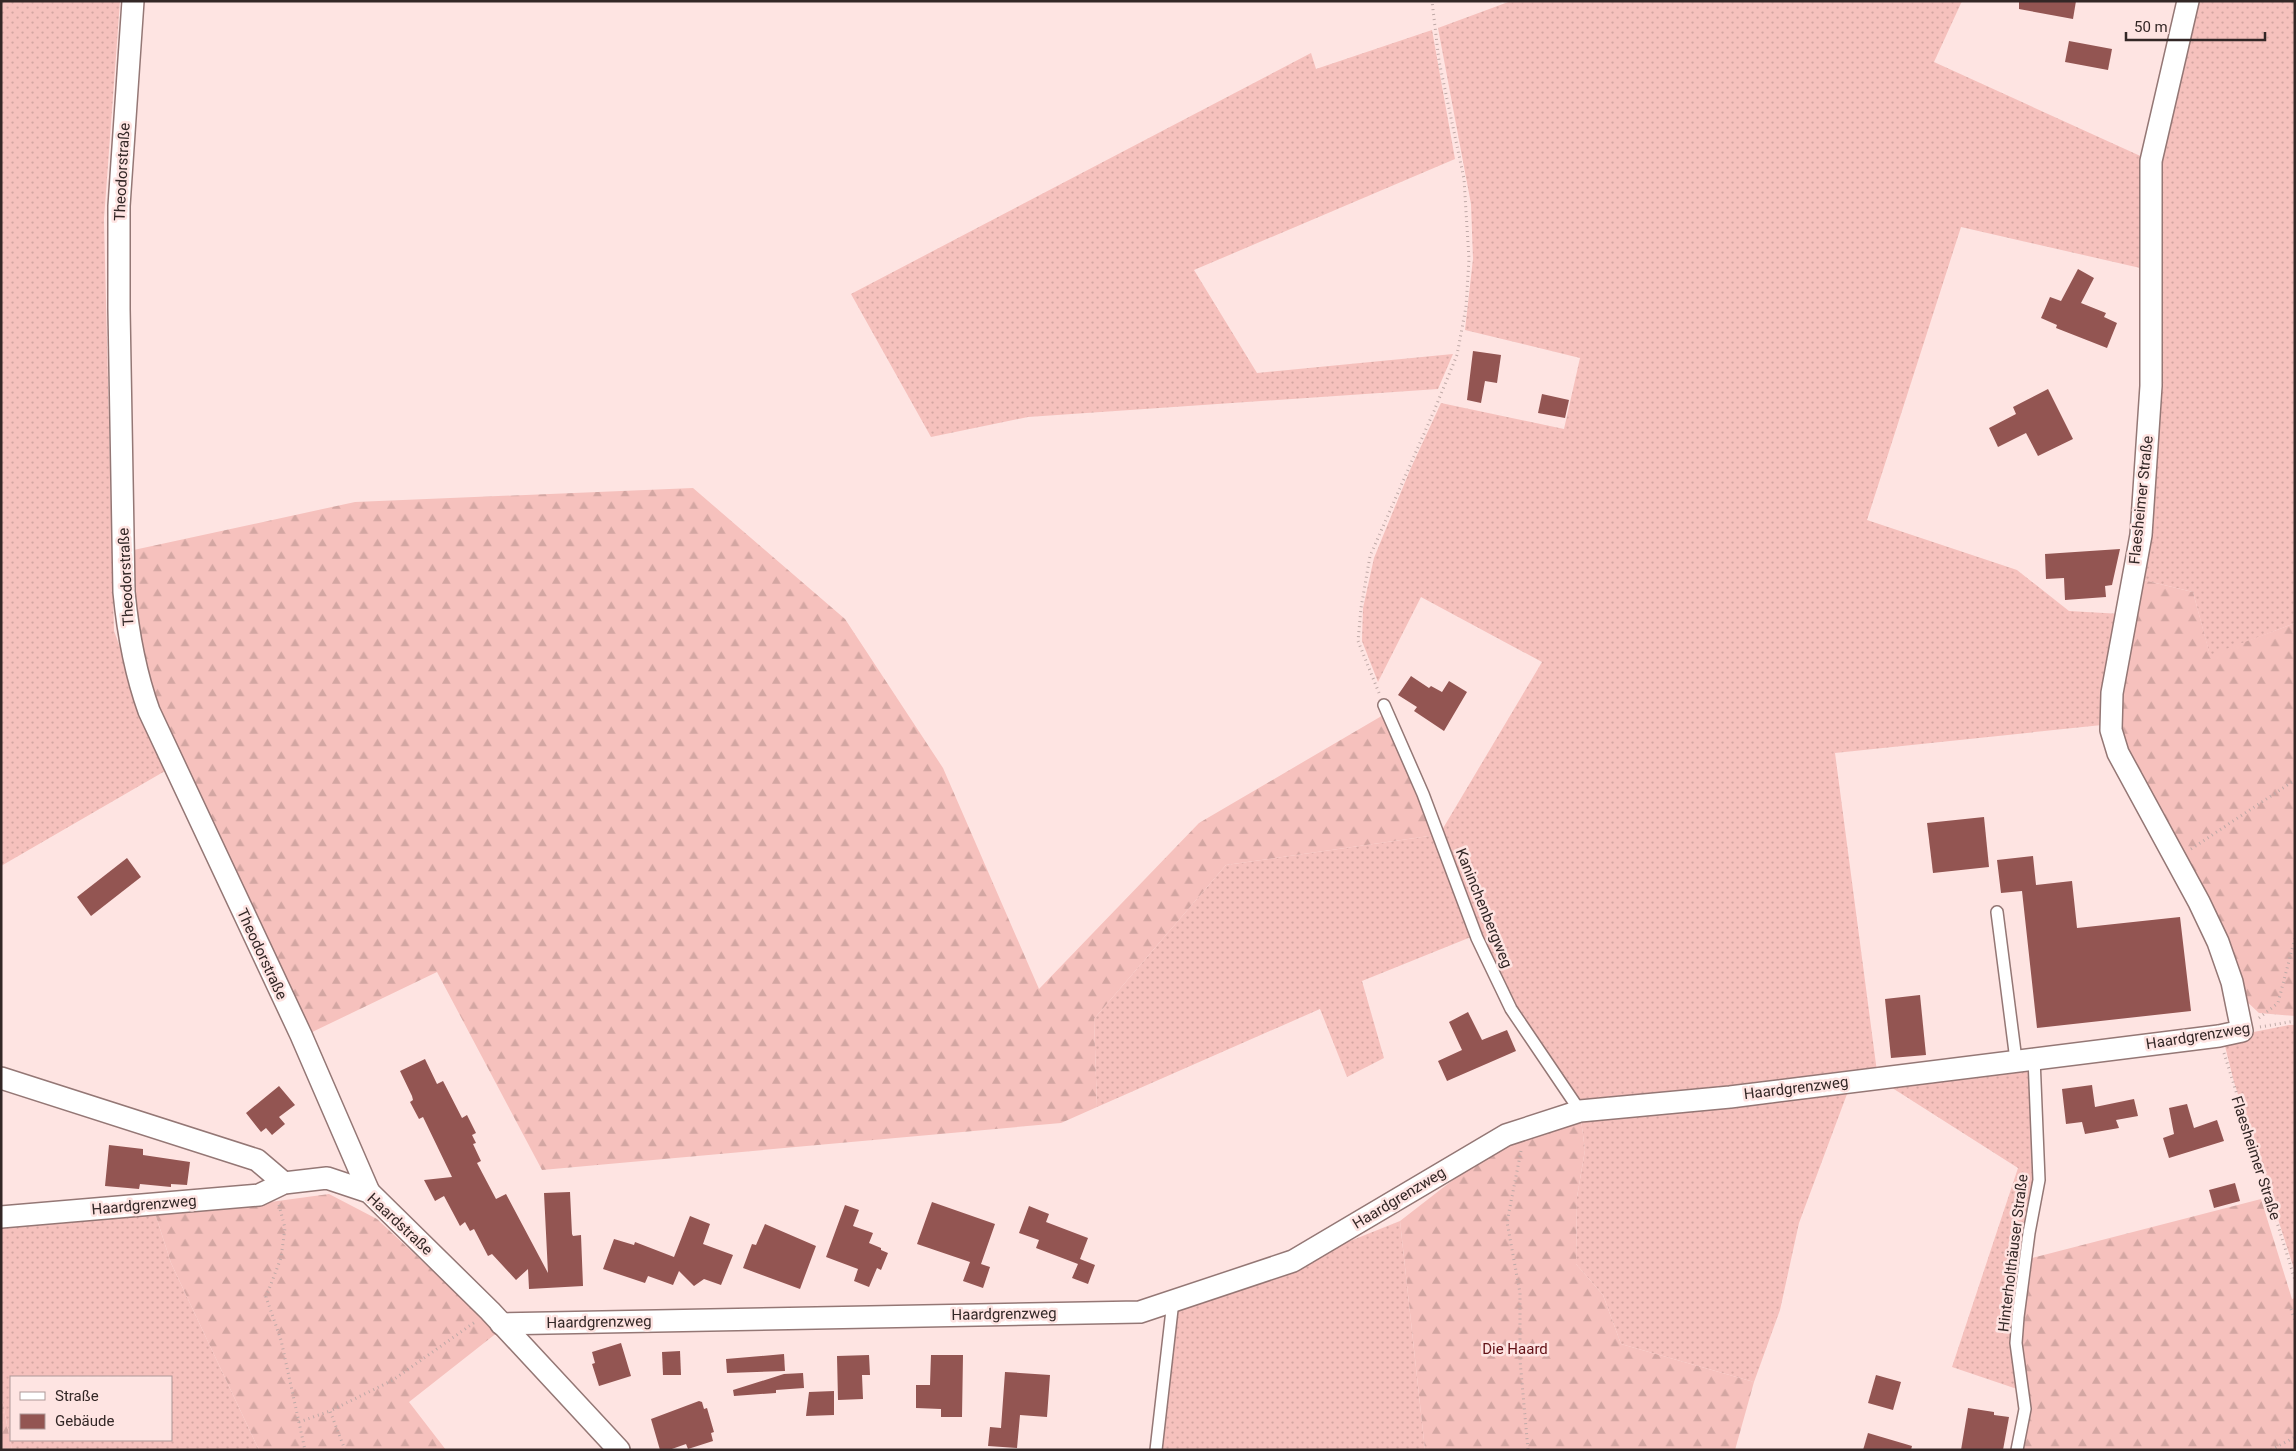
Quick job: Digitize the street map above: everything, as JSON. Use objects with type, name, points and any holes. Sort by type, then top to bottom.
[{"type":"street","name":"Theodorstraße","points":[[133,1],[119,206],[118,309],[124,592],[126,620],[133,656],[138,680],[149,711],[301,1036],[369,1192]]},
{"type":"street","name":"Flaesheimer Straße","points":[[2188,1],[2151,161],[2151,386],[2141,536],[2112,693],[2111,730],[2118,753],[2176,859],[2218,942],[2232,982],[2242,1030]]},
{"type":"street","name":"Haardgrenzweg","points":[[496,1318],[1140,1312],[1293,1261],[1506,1135],[1580,1111],[1730,1097],[2219,1036],[2242,1030]]},
{"type":"street","points":[[1,1078],[257,1160],[284,1183]]},
{"type":"street","name":"Haardstraße","points":[[284,1183],[327,1178],[369,1192],[496,1318],[619,1450]]},
{"type":"street","name":"Haardgrenzweg","points":[[1,1217],[259,1195],[284,1183]]},
{"type":"lane","name":"Kaninchenbergweg","points":[[1384,705],[1423,794],[1477,938],[1511,1009],[1580,1111]]},
{"type":"lane","name":"Hinterholthäuser Straße","points":[[1997,912],[2025,1059],[2039,1180],[2029,1233],[2018,1317],[2016,1343],[2025,1409],[2017,1450]]},
{"type":"lane","points":[[1156,1450],[1173,1301]]},
{"type":"path","points":[[1384,705],[1358,641],[1360,608],[1370,556],[1457,355],[1466,307],[1469,259],[1464,179],[1439,61],[1432,1]]},
{"type":"path","points":[[2176,859],[2295,780]]},
{"type":"path","points":[[2242,1030],[2278,1003],[2295,938]]},
{"type":"path","name":"Haardgrenzweg","points":[[2242,1030],[2295,1021]]},
{"type":"path","name":"Flaesheimer Straße","points":[[2219,1036],[2232,1083],[2295,1280]]},
{"type":"path","points":[[1524,1130],[1506,1222],[1520,1294],[1520,1360],[1528,1450]]},
{"type":"path","points":[[284,1183],[279,1206],[285,1228],[281,1258],[266,1297],[281,1340],[305,1450]]},
{"type":"path","points":[[2291,1309],[2295,1321]]},
{"type":"path","points":[[299,1422],[330,1411],[393,1380],[496,1318]]},
{"type":"path","points":[[330,1411],[345,1450]]},
{"type":"path","points":[[2271,1450],[2295,1437]]},
{"type":"green space","points":[[1,1],[120,1],[104,219],[114,631],[165,771],[1,866]]},
{"type":"green space","points":[[1511,1],[1962,1],[1934,62],[2147,159],[2149,270],[1961,227],[1867,520],[2017,570],[2069,611],[2122,614],[2102,725],[1835,753],[1877,1072],[1581,1108],[1515,1008],[1482,937],[1442,830],[1542,662],[1421,597],[1378,682],[1362,641],[1363,608],[1374,558],[1410,470],[1441,403],[1564,429],[1580,358],[1465,330],[1473,259],[1471,204],[1438,28]]},
{"type":"green space","points":[[2191,1],[2295,1],[2295,623],[2210,656],[2193,592],[2135,578],[2155,162]]},
{"type":"green space","points":[[1432,30],[1455,159],[1194,270],[1257,373],[1453,354],[1438,389],[1028,417],[931,437],[851,294],[1311,53],[1316,69]]},
{"type":"green space","points":[[693,488],[845,619],[943,768],[1039,989],[1199,823],[1385,714],[1436,835],[1226,865],[1094,1019],[1097,1107],[1061,1123],[542,1170],[437,972],[306,1035],[154,711],[130,591],[129,551],[355,502]]},
{"type":"green space","points":[[2135,578],[2193,592],[2210,655],[2295,623],[2295,1016],[2259,1013],[2243,998],[2118,748],[2113,691]]},
{"type":"green space","points":[[1436,835],[1471,937],[1362,981],[1384,1058],[1347,1077],[1320,1009],[1097,1107],[1094,1019],[1226,865]]},
{"type":"green space","points":[[2295,1025],[2295,1272],[2234,1082],[2223,1038]]},
{"type":"green space","points":[[2029,1065],[2034,1180],[2020,1390],[1952,1367],[2018,1168],[1886,1084]]},
{"type":"green space","points":[[1850,1086],[1799,1223],[1780,1310],[1754,1382],[1621,1344],[1603,1295],[1576,1264],[1577,1197],[1585,1150],[1580,1112]]},
{"type":"green space","name":"Die Haard","points":[[1580,1112],[1585,1150],[1577,1197],[1576,1264],[1603,1295],[1621,1344],[1754,1382],[1735,1450],[1425,1450],[1400,1221],[1507,1138]]},
{"type":"green space","points":[[329,1194],[377,1219],[498,1332],[409,1402],[446,1450],[259,1450],[171,1263],[154,1210],[263,1203]]},
{"type":"green space","points":[[2261,1199],[2292,1299],[2295,1298],[2295,1450],[2019,1450],[2019,1343],[2028,1259]]},
{"type":"green space","points":[[154,1210],[171,1263],[259,1450],[12,1450],[10,1441],[172,1441],[172,1376],[10,1376],[10,1440],[1,1394],[1,1223]]},
{"type":"green space","points":[[1400,1221],[1425,1450],[1159,1450],[1175,1305],[1295,1263]]},
{"type":"green space","points":[[1,1394],[12,1450],[1,1450]]},
{"type":"building","points":[[2019,1],[2076,1],[2073,19],[2019,9]]},
{"type":"building","points":[[2069,41],[2112,49],[2108,70],[2065,62]]},
{"type":"building","points":[[2078,269],[2094,278],[2081,303],[2106,313],[2104,317],[2117,323],[2107,348],[2056,328],[2057,325],[2041,318],[2050,297],[2061,301]]},
{"type":"building","points":[[1473,351],[1501,355],[1497,383],[1485,381],[1481,403],[1467,400]]},
{"type":"building","points":[[2048,389],[2073,439],[2038,456],[2026,433],[1998,447],[1989,428],[2016,414],[2013,407]]},
{"type":"building","points":[[1542,394],[1569,400],[1565,418],[1538,413]]},
{"type":"building","points":[[2120,549],[2112,585],[2105,586],[2106,597],[2065,600],[2064,578],[2046,579],[2045,554]]},
{"type":"building","points":[[1411,676],[1429,688],[1431,686],[1442,692],[1449,681],[1467,692],[1444,731],[1414,711],[1417,707],[1398,695]]},
{"type":"building","points":[[1984,817],[1989,867],[1933,873],[1927,823]]},
{"type":"building","points":[[2033,856],[2036,885],[2072,881],[2077,928],[2180,917],[2191,1011],[2037,1028],[2022,891],[2001,893],[1997,860]]},
{"type":"building","points":[[127,858],[141,877],[91,916],[77,897]]},
{"type":"building","points":[[1920,995],[1926,1055],[1891,1058],[1885,999]]},
{"type":"building","points":[[1468,1012],[1482,1040],[1507,1030],[1516,1051],[1447,1081],[1438,1061],[1462,1050],[1449,1022]]},
{"type":"building","points":[[425,1059],[437,1084],[443,1081],[462,1118],[467,1115],[476,1133],[472,1135],[476,1143],[473,1144],[481,1161],[477,1163],[496,1199],[506,1194],[548,1273],[544,1193],[570,1192],[572,1234],[573,1236],[581,1235],[583,1286],[529,1289],[528,1269],[516,1280],[492,1254],[488,1256],[474,1229],[470,1231],[465,1222],[460,1226],[444,1196],[435,1201],[424,1180],[452,1177],[423,1117],[419,1119],[410,1102],[413,1100],[412,1096],[400,1071]]},
{"type":"building","points":[[2092,1085],[2095,1107],[2134,1099],[2138,1116],[2116,1120],[2119,1128],[2085,1134],[2082,1122],[2066,1124],[2062,1089]]},
{"type":"building","points":[[279,1086],[295,1105],[279,1117],[285,1124],[272,1135],[266,1128],[261,1132],[246,1113]]},
{"type":"building","points":[[2187,1104],[2194,1128],[2217,1120],[2224,1141],[2169,1158],[2163,1138],[2174,1134],[2169,1108]]},
{"type":"building","points":[[109,1145],[143,1149],[143,1155],[190,1162],[187,1185],[171,1184],[171,1187],[140,1184],[139,1189],[105,1186]]},
{"type":"building","points":[[2235,1183],[2240,1201],[2214,1208],[2209,1190]]},
{"type":"building","points":[[932,1202],[995,1224],[981,1264],[990,1267],[983,1288],[963,1281],[970,1262],[917,1244]]},
{"type":"building","points":[[845,1205],[859,1210],[853,1226],[873,1233],[869,1243],[888,1253],[881,1270],[877,1268],[869,1287],[854,1281],[858,1269],[826,1257]]},
{"type":"building","points":[[1029,1206],[1049,1214],[1046,1222],[1088,1238],[1080,1259],[1095,1265],[1088,1284],[1072,1278],[1078,1264],[1036,1248],[1039,1240],[1019,1233]]},
{"type":"building","points":[[690,1216],[710,1224],[703,1244],[733,1255],[721,1285],[704,1279],[694,1286],[679,1271],[673,1285],[648,1276],[645,1283],[603,1269],[614,1239],[634,1245],[635,1242],[674,1257]]},
{"type":"building","points":[[765,1224],[816,1246],[800,1289],[743,1268],[752,1244],[756,1245]]},
{"type":"building","points":[[621,1343],[631,1376],[599,1386],[592,1364],[595,1363],[592,1352]]},
{"type":"building","points":[[680,1351],[681,1375],[663,1375],[662,1352]]},
{"type":"building","points":[[784,1354],[785,1371],[727,1373],[726,1359]]},
{"type":"building","points":[[869,1355],[870,1375],[862,1375],[863,1399],[838,1400],[837,1356]]},
{"type":"building","points":[[931,1355],[963,1355],[962,1417],[941,1417],[941,1409],[916,1408],[916,1385],[930,1385]]},
{"type":"building","points":[[1005,1372],[1050,1375],[1047,1417],[1020,1415],[1017,1448],[988,1446],[990,1427],[1001,1428]]},
{"type":"building","points":[[803,1373],[804,1388],[776,1390],[776,1393],[734,1396],[733,1390],[784,1374]]},
{"type":"building","points":[[1876,1375],[1901,1382],[1893,1410],[1868,1403]]},
{"type":"building","points":[[834,1391],[834,1415],[806,1416],[809,1392]]},
{"type":"building","points":[[699,1401],[702,1402],[704,1409],[707,1408],[714,1432],[711,1433],[713,1441],[688,1449],[686,1444],[669,1450],[660,1450],[651,1419]]},
{"type":"building","points":[[1968,1408],[1994,1412],[1994,1415],[2009,1417],[2003,1450],[1961,1450]]},
{"type":"building","points":[[1868,1433],[1912,1446],[1911,1450],[1863,1450]]}]
